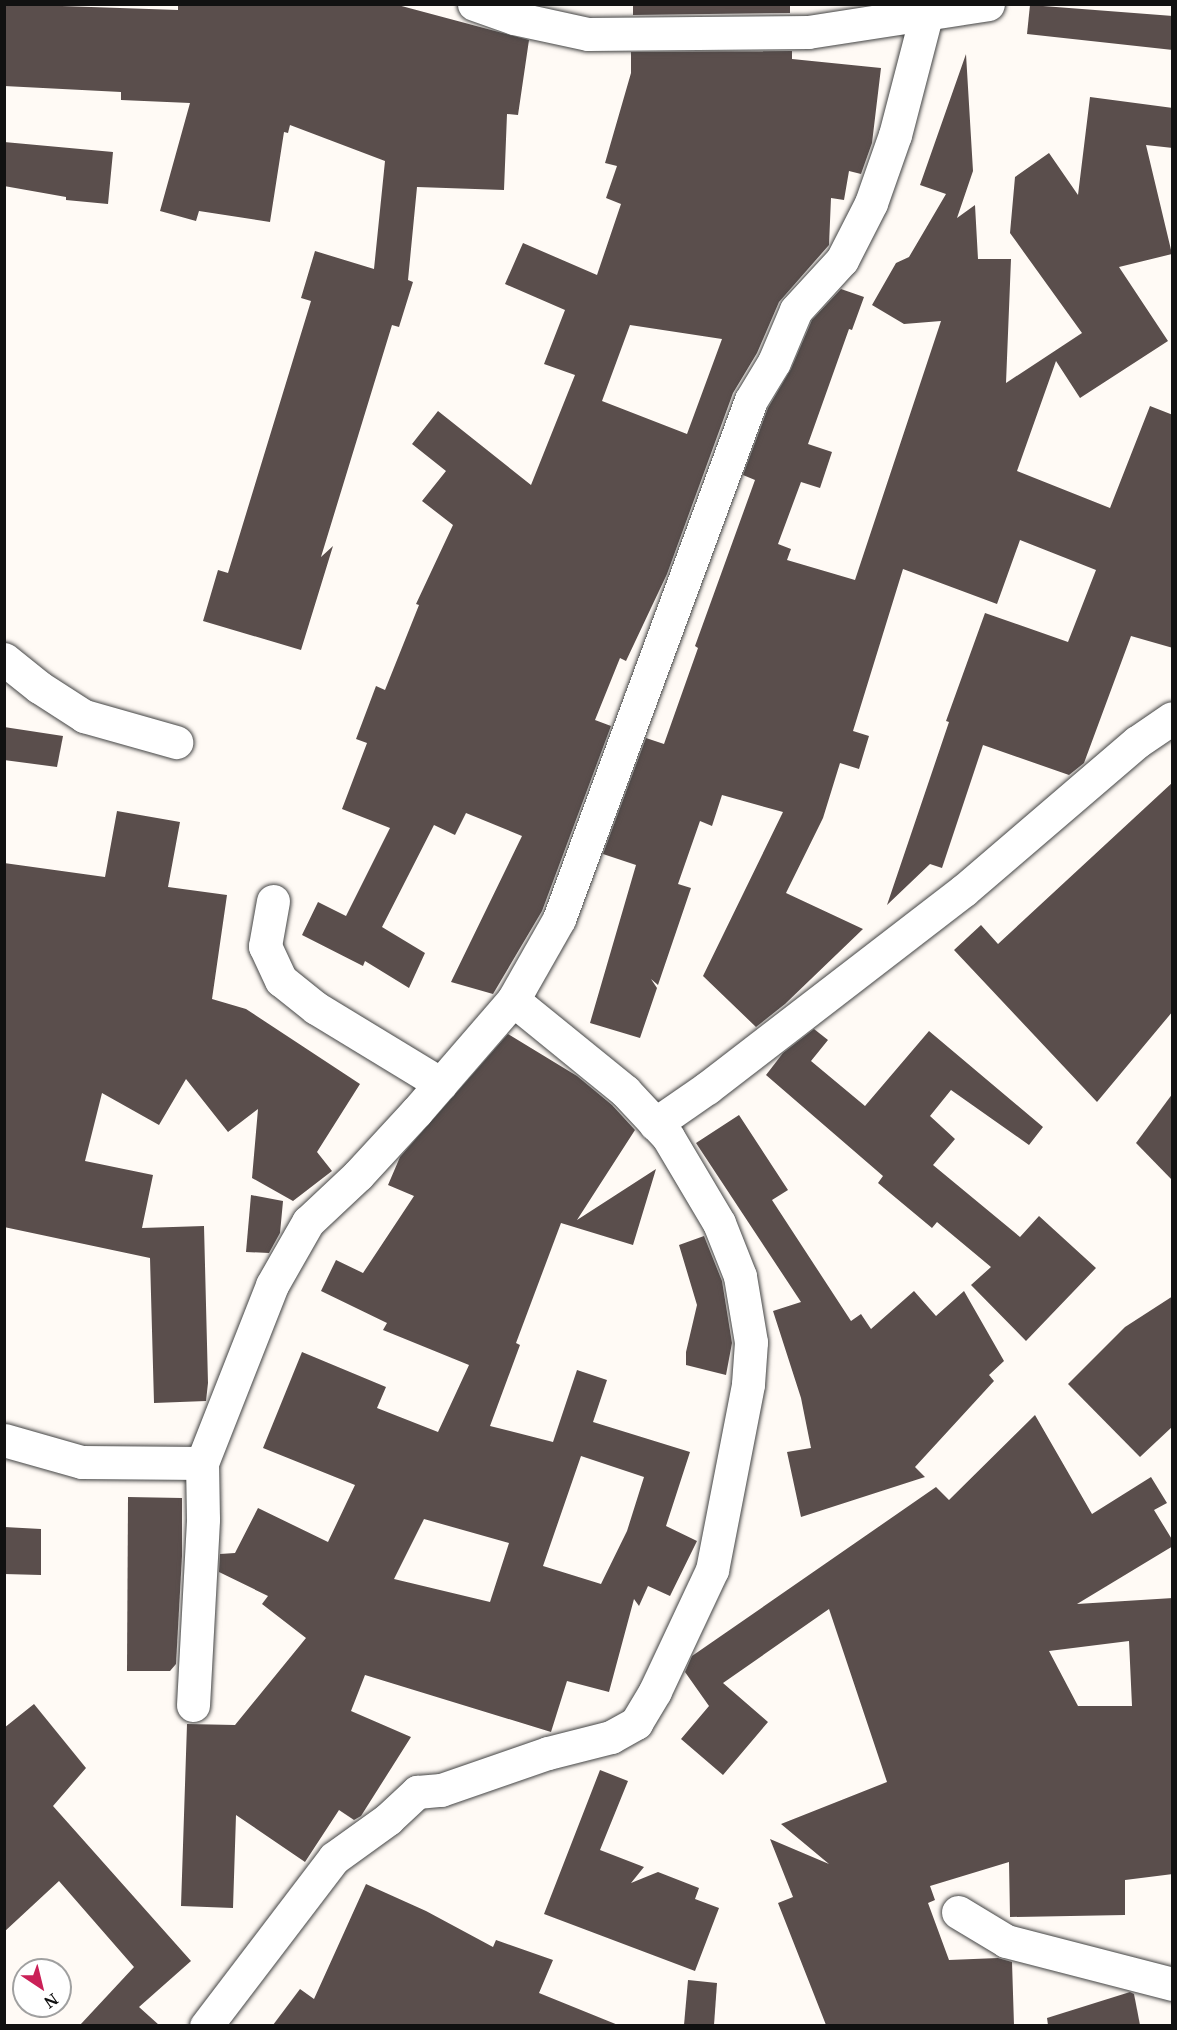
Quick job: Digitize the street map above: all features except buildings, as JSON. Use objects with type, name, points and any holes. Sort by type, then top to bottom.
[{"type":"street","points":[[474,4],[514,18],[588,34],[808,32],[988,4]]},
{"type":"street","points":[[193,1705],[203,1519],[202,1463],[272,1285],[308,1222],[358,1175],[513,1000],[559,919],[751,400],[774,362],[796,310],[842,260],[871,203],[895,135],[927,12]]},
{"type":"street","points":[[4,659],[39,687],[84,716],[176,741]]},
{"type":"street","points":[[656,1124],[707,1088],[963,891],[1137,742],[1173,718]]},
{"type":"street","points":[[273,901],[265,946],[281,980],[316,1008],[441,1084]]},
{"type":"street","points":[[206,2025],[334,1858],[388,1819],[417,1792],[441,1790],[548,1753],[610,1737],[636,1723],[655,1691],[711,1570],[748,1384],[751,1342],[740,1276],[719,1223],[668,1137],[626,1091],[513,1000]]},
{"type":"street","points":[[4,1440],[82,1462],[202,1463]]},
{"type":"street","points":[[958,1912],[1006,1941],[1173,1984]]}]
